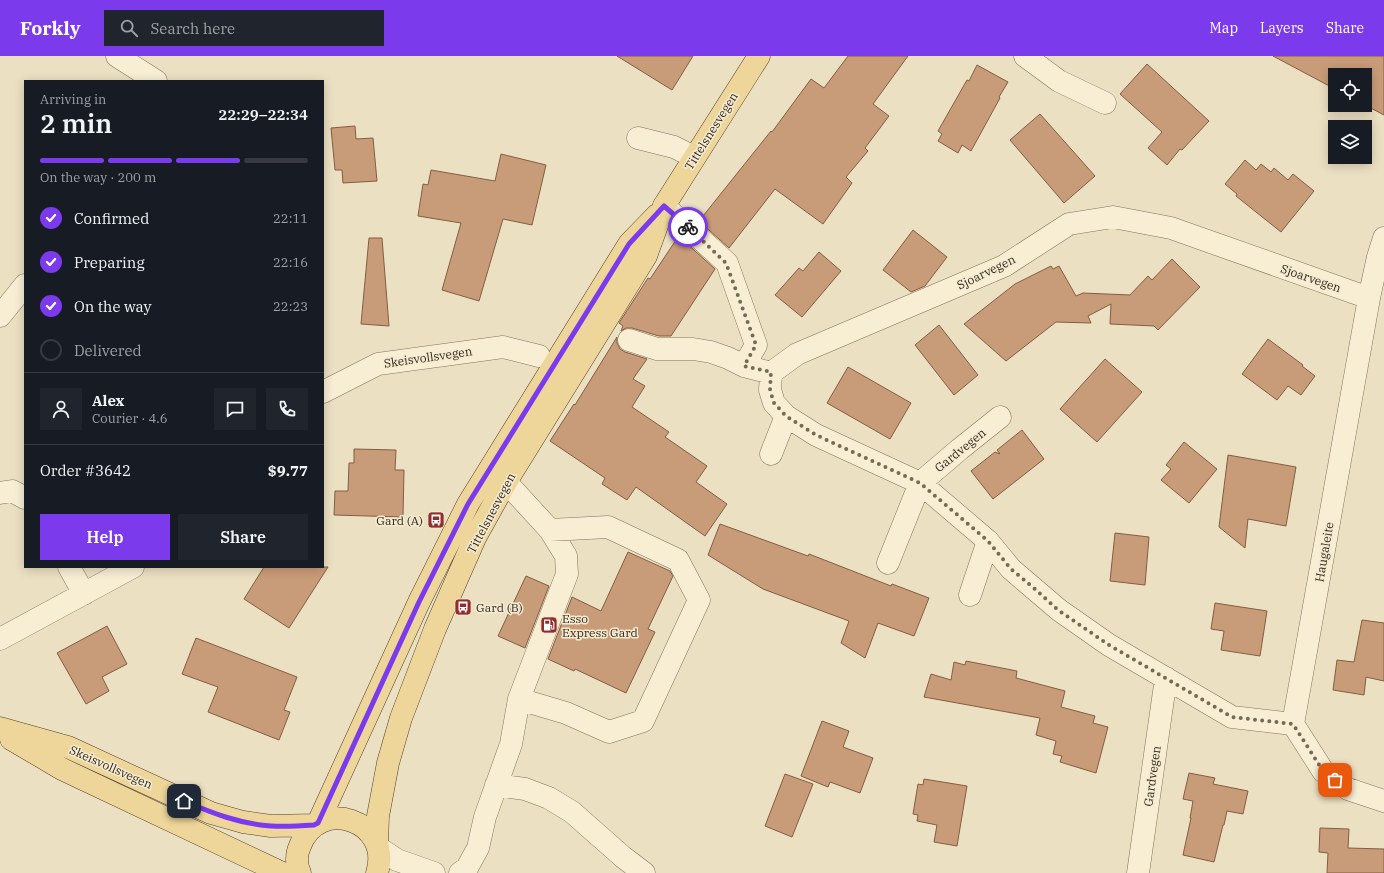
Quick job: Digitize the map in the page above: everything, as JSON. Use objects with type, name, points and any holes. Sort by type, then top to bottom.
[{"type":"main road","name":"Tittelsnesvegen","points":[[300,873],[298,868],[297,852],[303,837],[316,824],[419,602],[468,504],[629,244],[664,206],[759,56]]},
{"type":"main road","name":"Tittelsnesvegen","points":[[377,873],[380,864],[378,846],[378,816],[388,763],[401,718],[434,629],[475,538],[506,482],[646,256],[664,206]]},
{"type":"main road","name":"Skeisvollsvegen","points":[[0,728],[68,747],[211,813],[243,822],[271,826],[316,824],[331,818],[345,818],[359,823],[370,832],[378,846]]},
{"type":"main road","name":"Skeisvollsvegen","points":[[0,732],[62,769],[282,873]]},
{"type":"street","points":[[117,56],[154,80]]},
{"type":"street","points":[[1025,56],[1059,81],[1104,103]]},
{"type":"street","points":[[638,138],[674,147],[694,157]]},
{"type":"street","points":[[664,206],[726,263],[756,345],[744,366]]},
{"type":"street","name":"Sjoarvegen","points":[[771,372],[797,354],[1004,266],[1069,224],[1113,217],[1171,228],[1369,298]]},
{"type":"street","name":"Haugaleite","points":[[1293,724],[1369,298],[1382,251]]},
{"type":"street","points":[[0,316],[24,286]]},
{"type":"street","points":[[629,340],[656,349],[693,349],[711,352],[744,366],[771,372],[770,390],[774,403],[786,416],[816,435],[920,483],[988,541],[1011,569],[1058,610],[1109,645],[1232,717],[1293,724],[1323,771],[1348,789],[1384,801]]},
{"type":"street","name":"Skeisvollsvegen","points":[[324,391],[378,364],[503,347],[539,356]]},
{"type":"street","points":[[771,454],[786,416]]},
{"type":"street","name":"Gardvegen","points":[[888,563],[920,483],[1000,417]]},
{"type":"street","points":[[460,873],[467,868],[478,848],[485,817],[511,744],[519,699],[567,574],[566,556],[550,530],[506,482]]},
{"type":"street","points":[[0,493],[12,491],[24,497]]},
{"type":"street","points":[[519,699],[566,713],[609,732],[643,721],[699,600],[678,560],[608,527],[550,530]]},
{"type":"street","points":[[970,596],[988,541]]},
{"type":"street","points":[[70,568],[84,594]]},
{"type":"street","points":[[0,639],[131,568]]},
{"type":"street","name":"Gardvegen","points":[[1138,873],[1166,678]]},
{"type":"street","points":[[496,785],[525,789],[549,798],[572,812],[623,857],[644,873]]},
{"type":"street","points":[[378,846],[398,860],[434,873]]},
{"type":"building","points":[[617,56],[693,56],[672,90]]},
{"type":"building","points":[[848,56],[908,56],[873,104],[889,116],[865,148],[868,151],[846,177],[852,183],[823,224],[775,189],[729,248],[699,221],[771,131],[772,132],[811,79],[824,88]]},
{"type":"building","points":[[1273,56],[1384,56],[1384,115],[1372,109],[1372,68],[1328,68],[1328,85]]},
{"type":"building","points":[[1147,64],[1209,121],[1182,150],[1180,149],[1167,165],[1148,148],[1162,132],[1120,94]]},
{"type":"building","points":[[977,65],[1008,82],[971,151],[962,145],[958,153],[938,141],[942,134],[938,131],[967,80],[969,81]]},
{"type":"building","points":[[1040,114],[1095,176],[1064,203],[1010,140]]},
{"type":"building","points":[[355,126],[356,139],[373,138],[377,181],[343,183],[342,170],[335,170],[331,128]]},
{"type":"building","points":[[501,154],[546,165],[532,225],[503,219],[479,301],[442,290],[461,223],[418,216],[423,184],[428,185],[431,170],[495,181]]},
{"type":"building","points":[[1245,160],[1256,170],[1261,164],[1271,172],[1274,168],[1288,180],[1293,174],[1314,191],[1281,232],[1236,196],[1237,194],[1225,184]]},
{"type":"building","points":[[913,230],[947,257],[925,286],[911,292],[883,270]]},
{"type":"building","points":[[678,237],[715,269],[671,336],[659,336],[632,328],[626,328],[621,331],[623,326],[619,323],[648,278],[650,279]]},
{"type":"building","points":[[369,238],[382,238],[389,326],[361,324]]},
{"type":"building","points":[[819,252],[841,271],[802,317],[775,295],[799,268],[803,271]]},
{"type":"building","points":[[1172,259],[1200,287],[1158,330],[1154,326],[1110,324],[1111,304],[1088,316],[1091,323],[1056,322],[1006,361],[964,324],[1015,284],[1051,266],[1053,269],[1059,266],[1076,296],[1083,293],[1130,295],[1148,276],[1152,280]]},
{"type":"building","points":[[939,325],[978,375],[954,395],[915,345]]},
{"type":"building","points":[[617,337],[617,343],[620,349],[647,359],[633,379],[645,386],[632,407],[669,432],[665,437],[707,466],[696,482],[727,504],[705,536],[636,487],[627,500],[602,484],[605,478],[550,441],[574,404],[575,405]]},
{"type":"building","points":[[1268,339],[1303,365],[1302,366],[1315,376],[1301,395],[1288,386],[1277,400],[1242,374]]},
{"type":"building","points":[[1105,359],[1142,392],[1097,442],[1060,409]]},
{"type":"building","points":[[848,367],[911,403],[890,439],[827,403]]},
{"type":"building","points":[[1022,430],[1044,459],[993,499],[971,471],[995,452],[1000,454],[997,450]]},
{"type":"building","points":[[1184,442],[1217,469],[1189,503],[1161,480],[1171,469],[1166,465]]},
{"type":"building","points":[[354,449],[396,450],[395,470],[404,470],[403,517],[334,515],[335,491],[348,491],[349,463],[354,463]]},
{"type":"building","points":[[1228,455],[1296,467],[1286,526],[1248,519],[1245,548],[1219,527]]},
{"type":"building","points":[[720,524],[808,556],[809,554],[891,586],[892,584],[929,598],[914,636],[878,623],[865,658],[841,643],[849,621],[763,589],[708,555]]},
{"type":"building","points":[[1115,533],[1149,537],[1145,585],[1110,581]]},
{"type":"building","points":[[628,552],[670,571],[673,576],[648,629],[655,632],[626,693],[575,669],[574,671],[548,659],[572,597],[601,611]]},
{"type":"building","points":[[328,567],[289,628],[244,599],[263,568]]},
{"type":"building","points":[[526,576],[549,586],[525,648],[498,636]]},
{"type":"building","points":[[1215,603],[1267,611],[1260,656],[1221,650],[1224,631],[1211,629]]},
{"type":"building","points":[[1362,620],[1384,623],[1384,681],[1366,677],[1364,695],[1333,690],[1337,660],[1354,662]]},
{"type":"building","points":[[107,626],[127,664],[102,677],[109,691],[86,704],[57,653]]},
{"type":"building","points":[[196,638],[297,677],[284,710],[290,712],[279,740],[208,712],[218,687],[182,674]]},
{"type":"building","points":[[966,661],[1017,671],[1016,678],[1065,691],[1061,707],[1095,716],[1093,723],[1108,727],[1096,773],[1060,762],[1062,756],[1053,754],[1056,741],[1036,735],[1040,718],[924,697],[931,674],[951,680],[954,662],[965,665]]},
{"type":"building","points":[[822,721],[849,731],[843,747],[873,758],[860,793],[830,782],[828,787],[801,776]]},
{"type":"building","points":[[1189,773],[1215,778],[1213,784],[1248,791],[1243,814],[1227,811],[1214,862],[1183,855],[1193,801],[1183,799]]},
{"type":"building","points":[[785,774],[813,784],[792,837],[765,826]]},
{"type":"building","points":[[924,779],[967,786],[957,846],[934,842],[937,825],[917,821],[918,815],[913,814],[918,784],[923,785]]},
{"type":"building","points":[[1320,828],[1349,829],[1348,848],[1384,849],[1384,873],[1327,873],[1328,853],[1319,852]]},
{"type":"way so far","points":[[688,227],[726,263],[756,345],[744,366],[771,372],[770,390],[774,403],[786,416],[816,435],[920,483],[988,541],[1011,569],[1058,610],[1109,645],[1232,717],[1293,724],[1323,771],[1335,780]]},
{"type":"place","name":"Gard (A)","points":[[436,520]]},
{"type":"place","name":"Gard (B)","points":[[463,607]]},
{"type":"place","name":"Esso Express Gard","points":[[549,625]]},
{"type":"route","points":[[184,801],[211,813],[243,822],[271,826],[314,825],[318,823],[384,675],[468,504],[629,244],[664,206],[688,227]]}]
